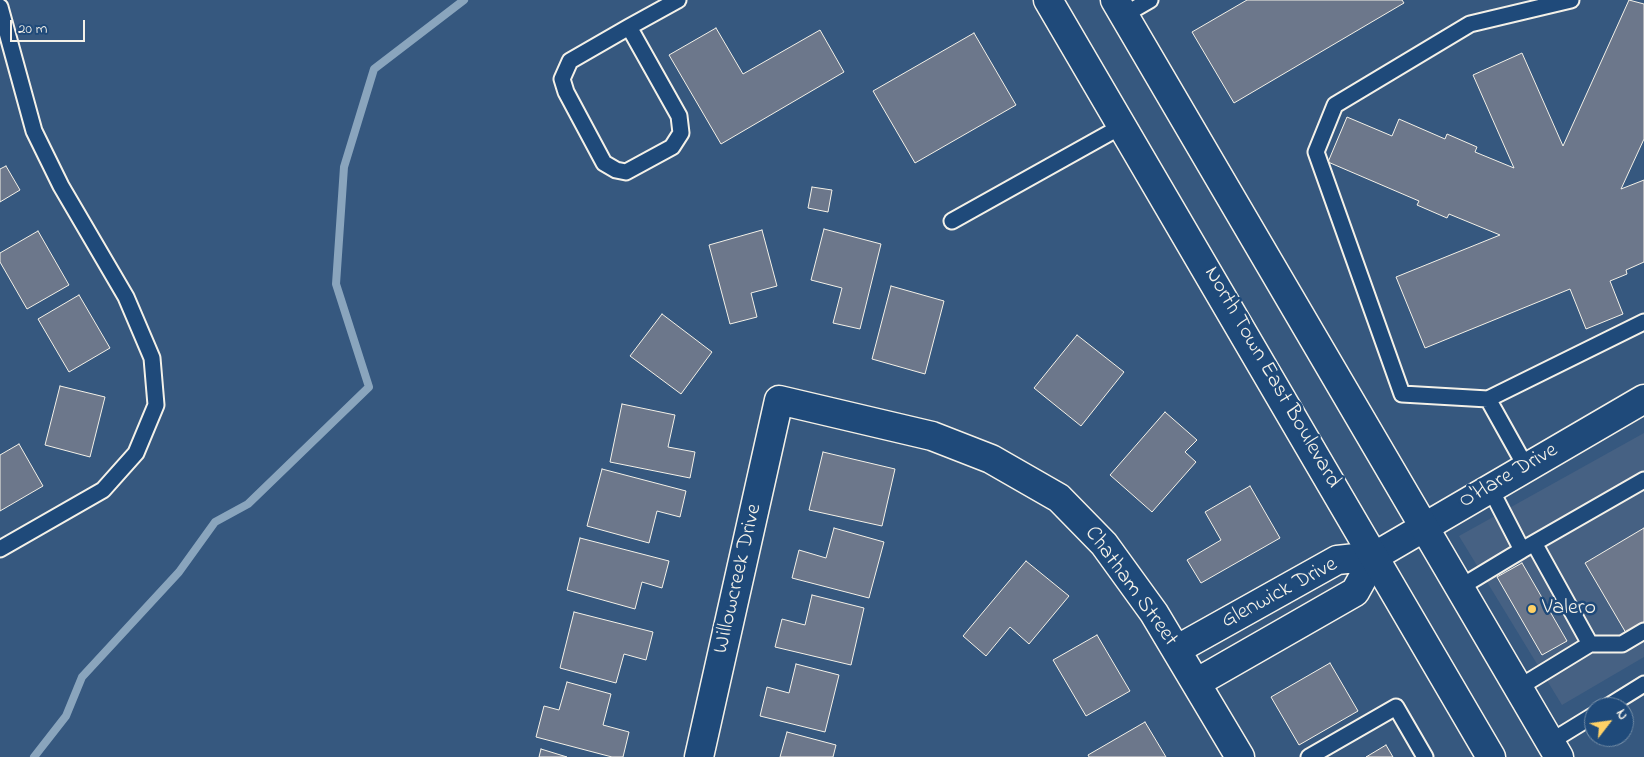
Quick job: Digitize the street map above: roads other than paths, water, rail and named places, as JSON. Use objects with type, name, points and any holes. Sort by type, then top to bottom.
[{"type":"street","name":"North Town East Boulevard","points":[[1048,0],[1491,757]]},
{"type":"street","points":[[1119,7],[1554,749]]},
{"type":"street","name":"O'Hare Drive","points":[[1375,556],[1644,399]]},
{"type":"street","name":"Chatham Street","points":[[779,400],[932,436],[990,459],[1059,498],[1104,544],[1154,613],[1240,757]]},
{"type":"street","name":"Willowcreek Drive","points":[[700,757],[779,400]]},
{"type":"street","name":"Glenwick Drive","points":[[1176,650],[1337,560],[1375,556]]},
{"type":"street","name":"Glenwick Drive","points":[[1196,683],[1355,592],[1375,556]]},
{"type":"lane","points":[[629,27],[679,116],[681,132],[672,147],[626,172],[616,170],[604,163],[566,92],[562,79],[570,61],[629,27],[678,0]]},
{"type":"lane","points":[[1119,7],[1150,0]]},
{"type":"lane","points":[[1571,0],[1470,24],[1335,105],[1316,152],[1402,394],[1488,399],[1644,322]]},
{"type":"lane","points":[[0,7],[34,131],[61,186],[126,297],[152,358],[156,405],[136,453],[103,490],[0,549]]},
{"type":"lane","points":[[952,222],[1122,126]]},
{"type":"lane","points":[[1488,399],[1526,467]]},
{"type":"lane","points":[[1459,588],[1644,480]]},
{"type":"lane","points":[[1490,488],[1590,644]]},
{"type":"lane","points":[[1518,688],[1590,644],[1622,644],[1644,632]]},
{"type":"lane","points":[[1623,697],[1644,684]]},
{"type":"lane","points":[[1309,757],[1396,707],[1425,757]]},
{"type":"lane","points":[[1554,749],[1584,724]]},
{"type":"waterway","points":[[34,757],[66,716],[82,677],[179,572],[215,522],[248,504],[369,387],[336,284],[344,167],[374,69],[464,0]]},
{"type":"place","name":"Valero","points":[[1532,609]]}]
